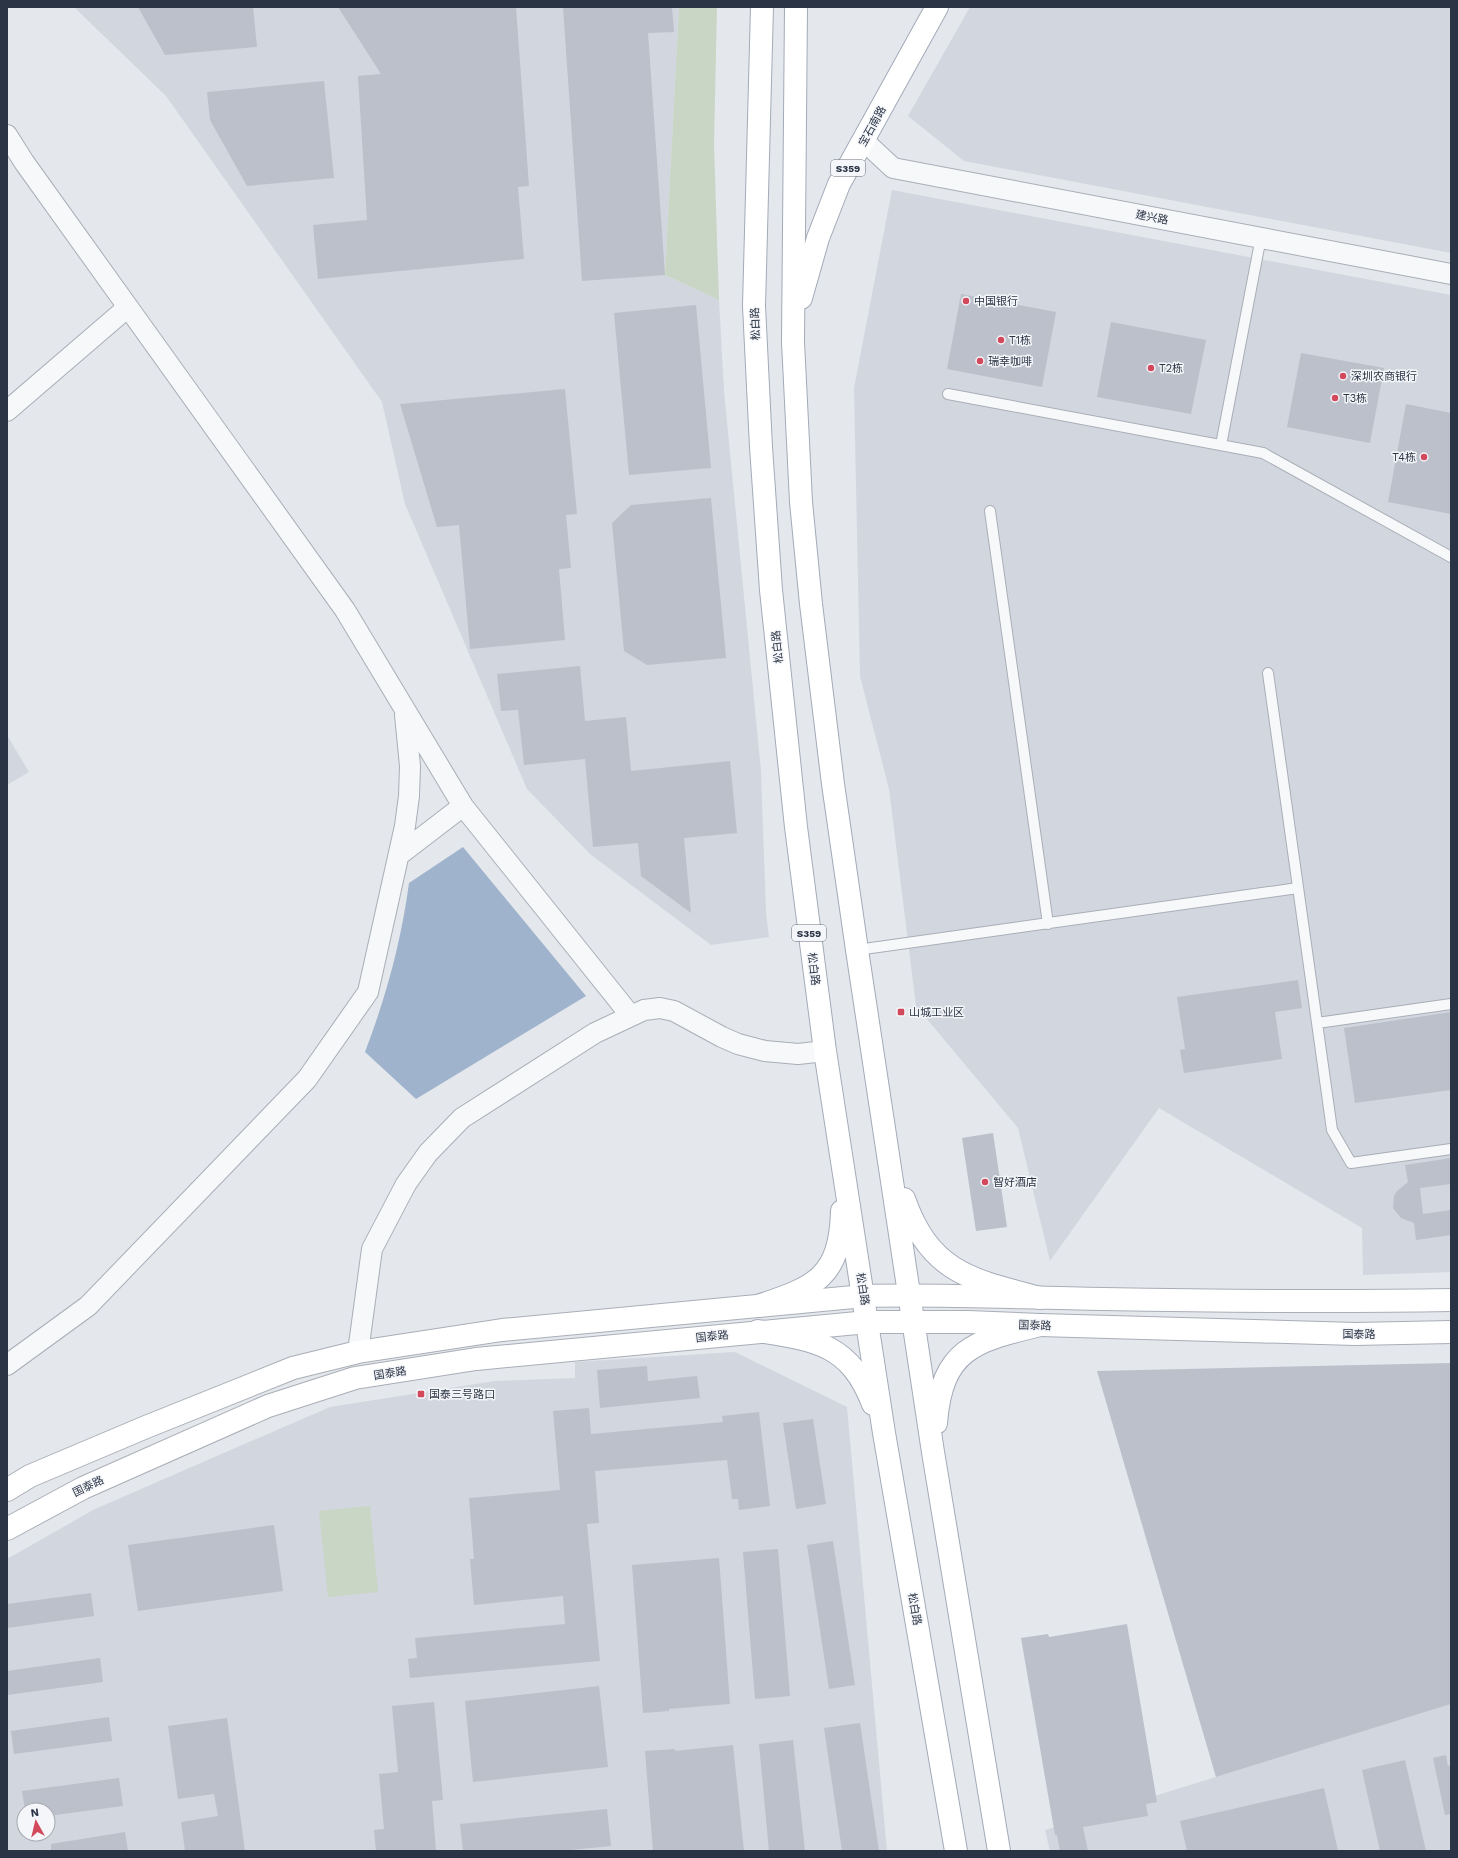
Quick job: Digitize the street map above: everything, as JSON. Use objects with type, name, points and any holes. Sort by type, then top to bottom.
[{"type":"main road","name":"松白路","points":[[762,7],[754,306],[761,447],[771,590],[796,827],[825,1051],[884,1433],[956,1851]]},
{"type":"main road","points":[[793,342],[796,7]]},
{"type":"main road","name":"宝石南路","points":[[793,342],[804,284],[818,238],[839,184],[937,7]]},
{"type":"main road","name":"S359","points":[[793,342],[801,502],[811,604],[833,784],[933,1452],[999,1851]]},
{"type":"main road","points":[[758,1306],[792,1295],[807,1288],[822,1278],[833,1262],[839,1243],[841,1228],[840,1146]]},
{"type":"main road","points":[[889,1157],[909,1214],[921,1237],[939,1257],[952,1268],[971,1278],[1040,1298]]},
{"type":"main road","points":[[7,1490],[30,1476],[146,1427],[293,1368],[358,1352],[502,1330],[864,1296],[910,1295],[1189,1301],[1375,1302],[1451,1300]]},
{"type":"main road","name":"国泰路","points":[[7,1529],[83,1488],[268,1406],[355,1378],[476,1359],[758,1331],[868,1322],[914,1321],[1040,1326],[1355,1334],[1451,1332]]},
{"type":"main road","points":[[933,1452],[937,1407],[942,1386],[949,1371],[962,1354],[980,1342],[1000,1335],[1040,1326]]},
{"type":"main road","points":[[758,1331],[806,1339],[826,1346],[843,1356],[857,1372],[868,1391],[884,1433]]},
{"type":"street","points":[[7,135],[128,308],[345,610],[463,806],[631,1016]]},
{"type":"street","name":"建兴路","points":[[864,141],[893,168],[1451,274]]},
{"type":"street","points":[[7,411],[128,308]]},
{"type":"street","points":[[7,1365],[88,1306],[307,1080],[368,992],[399,855],[409,796],[410,758],[404,706]]},
{"type":"street","points":[[399,855],[463,806]]},
{"type":"street","points":[[358,1352],[372,1249],[406,1184],[428,1153],[462,1118],[595,1033],[644,1010],[660,1008],[674,1011],[738,1044],[765,1050],[798,1054],[825,1051]]},
{"type":"lane","points":[[1221,445],[1261,238]]},
{"type":"lane","points":[[948,394],[1263,453],[1451,557]]},
{"type":"lane","points":[[990,511],[1048,924]]},
{"type":"lane","points":[[1268,673],[1332,1130],[1351,1163],[1451,1149]]},
{"type":"lane","points":[[857,950],[1298,888]]},
{"type":"lane","points":[[1317,1023],[1451,1004]]},
{"type":"shaded area","points":[[74,7],[679,7],[665,275],[719,300],[724,391],[761,771],[766,912],[769,937],[711,945],[590,854],[527,789],[405,504],[382,402],[166,96]]},
{"type":"shaded area","points":[[970,7],[1451,7],[1451,253],[964,161],[908,116]]},
{"type":"shaded area","points":[[892,190],[1451,295],[1451,1272],[1363,1275],[1362,1228],[1159,1108],[1050,1261],[1018,1128],[916,1006],[889,789],[860,676],[854,388]]},
{"type":"shaded area","points":[[7,735],[29,772],[7,785]]},
{"type":"shaded area","points":[[735,1352],[847,1407],[887,1851],[7,1851],[7,1559],[95,1509],[330,1407],[495,1381],[575,1378],[575,1362]]},
{"type":"shaded area","points":[[1451,1704],[1451,1851],[1050,1851],[1045,1830]]},
{"type":"green space","points":[[679,7],[717,7],[714,144],[719,300],[665,275]]},
{"type":"green space","points":[[370,1506],[378,1592],[328,1597],[319,1511]]},
{"type":"water","points":[[463,847],[586,996],[416,1099],[365,1052],[380,1011],[392,969],[402,927],[409,883]]},
{"type":"building","points":[[138,7],[253,7],[257,47],[165,55]]},
{"type":"building","points":[[338,7],[516,7],[529,186],[518,187],[524,259],[318,279],[313,225],[367,220],[358,76],[381,74]]},
{"type":"building","points":[[563,7],[672,7],[674,32],[648,33],[665,275],[582,281]]},
{"type":"building","points":[[324,81],[334,178],[247,186],[210,120],[207,92]]},
{"type":"building","name":"T1栋","points":[[961,294],[1056,312],[1042,387],[947,369]]},
{"type":"building","points":[[696,305],[711,468],[629,475],[614,313]]},
{"type":"building","name":"T2栋","points":[[1111,322],[1206,340],[1191,414],[1097,397]]},
{"type":"building","name":"T3栋","points":[[1301,353],[1384,368],[1370,443],[1287,427]]},
{"type":"building","points":[[565,389],[577,514],[566,515],[571,568],[559,569],[565,640],[470,649],[459,525],[437,527],[400,404]]},
{"type":"building","name":"T4栋","points":[[1406,404],[1451,413],[1451,514],[1388,502]]},
{"type":"building","points":[[711,498],[726,658],[647,665],[624,651],[612,523],[631,505]]},
{"type":"building","points":[[580,666],[585,721],[626,717],[631,771],[730,761],[737,833],[684,838],[691,913],[641,876],[638,843],[593,847],[585,759],[524,765],[518,710],[501,711],[497,674]]},
{"type":"building","points":[[1298,980],[1302,1008],[1275,1012],[1282,1059],[1184,1073],[1180,1050],[1185,1049],[1177,997]]},
{"type":"building","points":[[1451,1012],[1451,1090],[1355,1103],[1344,1028]]},
{"type":"building","points":[[993,1133],[1007,1227],[976,1231],[962,1138]]},
{"type":"building","points":[[1451,1158],[1451,1184],[1420,1188],[1423,1214],[1451,1210],[1451,1235],[1416,1240],[1414,1223],[1401,1218],[1393,1208],[1394,1196],[1397,1191],[1408,1182],[1405,1165]]},
{"type":"building","points":[[1451,1363],[1451,1704],[1216,1777],[1097,1371]]},
{"type":"building","points":[[647,1366],[648,1381],[697,1376],[700,1398],[600,1408],[597,1370]]},
{"type":"building","points":[[589,1408],[591,1434],[723,1422],[722,1416],[759,1412],[770,1506],[739,1510],[738,1499],[732,1499],[727,1460],[595,1471],[599,1523],[587,1524],[600,1661],[410,1678],[408,1659],[417,1658],[415,1638],[565,1624],[563,1596],[474,1605],[470,1559],[474,1559],[469,1498],[560,1490],[553,1411]]},
{"type":"building","points":[[813,1419],[826,1504],[796,1509],[783,1423]]},
{"type":"building","points":[[274,1525],[283,1591],[138,1611],[128,1545]]},
{"type":"building","points":[[833,1541],[855,1685],[829,1689],[807,1545]]},
{"type":"building","points":[[778,1549],[790,1696],[755,1699],[743,1552]]},
{"type":"building","points":[[719,1558],[730,1704],[669,1709],[669,1711],[643,1713],[632,1565]]},
{"type":"building","points":[[91,1593],[94,1616],[7,1628],[7,1604]]},
{"type":"building","points":[[1127,1624],[1157,1802],[1146,1804],[1148,1816],[1083,1827],[1088,1851],[1060,1851],[1057,1835],[1055,1835],[1021,1638],[1048,1634],[1049,1637]]},
{"type":"building","points":[[100,1658],[103,1682],[7,1695],[7,1671]]},
{"type":"building","points":[[599,1686],[608,1767],[473,1782],[465,1701]]},
{"type":"building","points":[[434,1702],[443,1800],[432,1801],[436,1851],[376,1851],[374,1830],[384,1829],[379,1774],[398,1772],[392,1706]]},
{"type":"building","points":[[109,1717],[112,1741],[14,1754],[11,1731]]},
{"type":"building","points":[[227,1718],[245,1851],[185,1851],[181,1822],[218,1816],[214,1794],[178,1799],[168,1726]]},
{"type":"building","points":[[860,1723],[879,1851],[842,1851],[824,1728]]},
{"type":"building","points":[[793,1740],[805,1851],[769,1851],[759,1744]]},
{"type":"building","points":[[733,1745],[744,1851],[653,1851],[645,1751],[675,1749],[675,1751]]},
{"type":"building","points":[[1446,1755],[1448,1766],[1451,1765],[1451,1814],[1445,1815],[1433,1758]]},
{"type":"building","points":[[1405,1760],[1426,1851],[1380,1851],[1362,1770]]},
{"type":"building","points":[[119,1778],[123,1806],[56,1815],[56,1802],[24,1802],[22,1791]]},
{"type":"building","points":[[1324,1788],[1338,1851],[1187,1851],[1180,1821]]},
{"type":"building","points":[[607,1809],[611,1846],[561,1851],[463,1851],[460,1824]]},
{"type":"building","points":[[125,1832],[128,1851],[51,1851],[51,1844]]},
{"type":"place","name":"中国银行","points":[[966,301]]},
{"type":"place","name":"T1栋","points":[[1001,340]]},
{"type":"place","name":"瑞幸咖啡","points":[[980,361]]},
{"type":"place","name":"T2栋","points":[[1151,368]]},
{"type":"place","name":"深圳农商银行","points":[[1343,376]]},
{"type":"place","name":"T3栋","points":[[1335,398]]},
{"type":"place","name":"T4栋","points":[[1424,457]]},
{"type":"place","name":"山城工业区","points":[[901,1012]]},
{"type":"place","name":"智好酒店","points":[[985,1182]]},
{"type":"place","name":"国泰三号路口","points":[[421,1394]]}]
